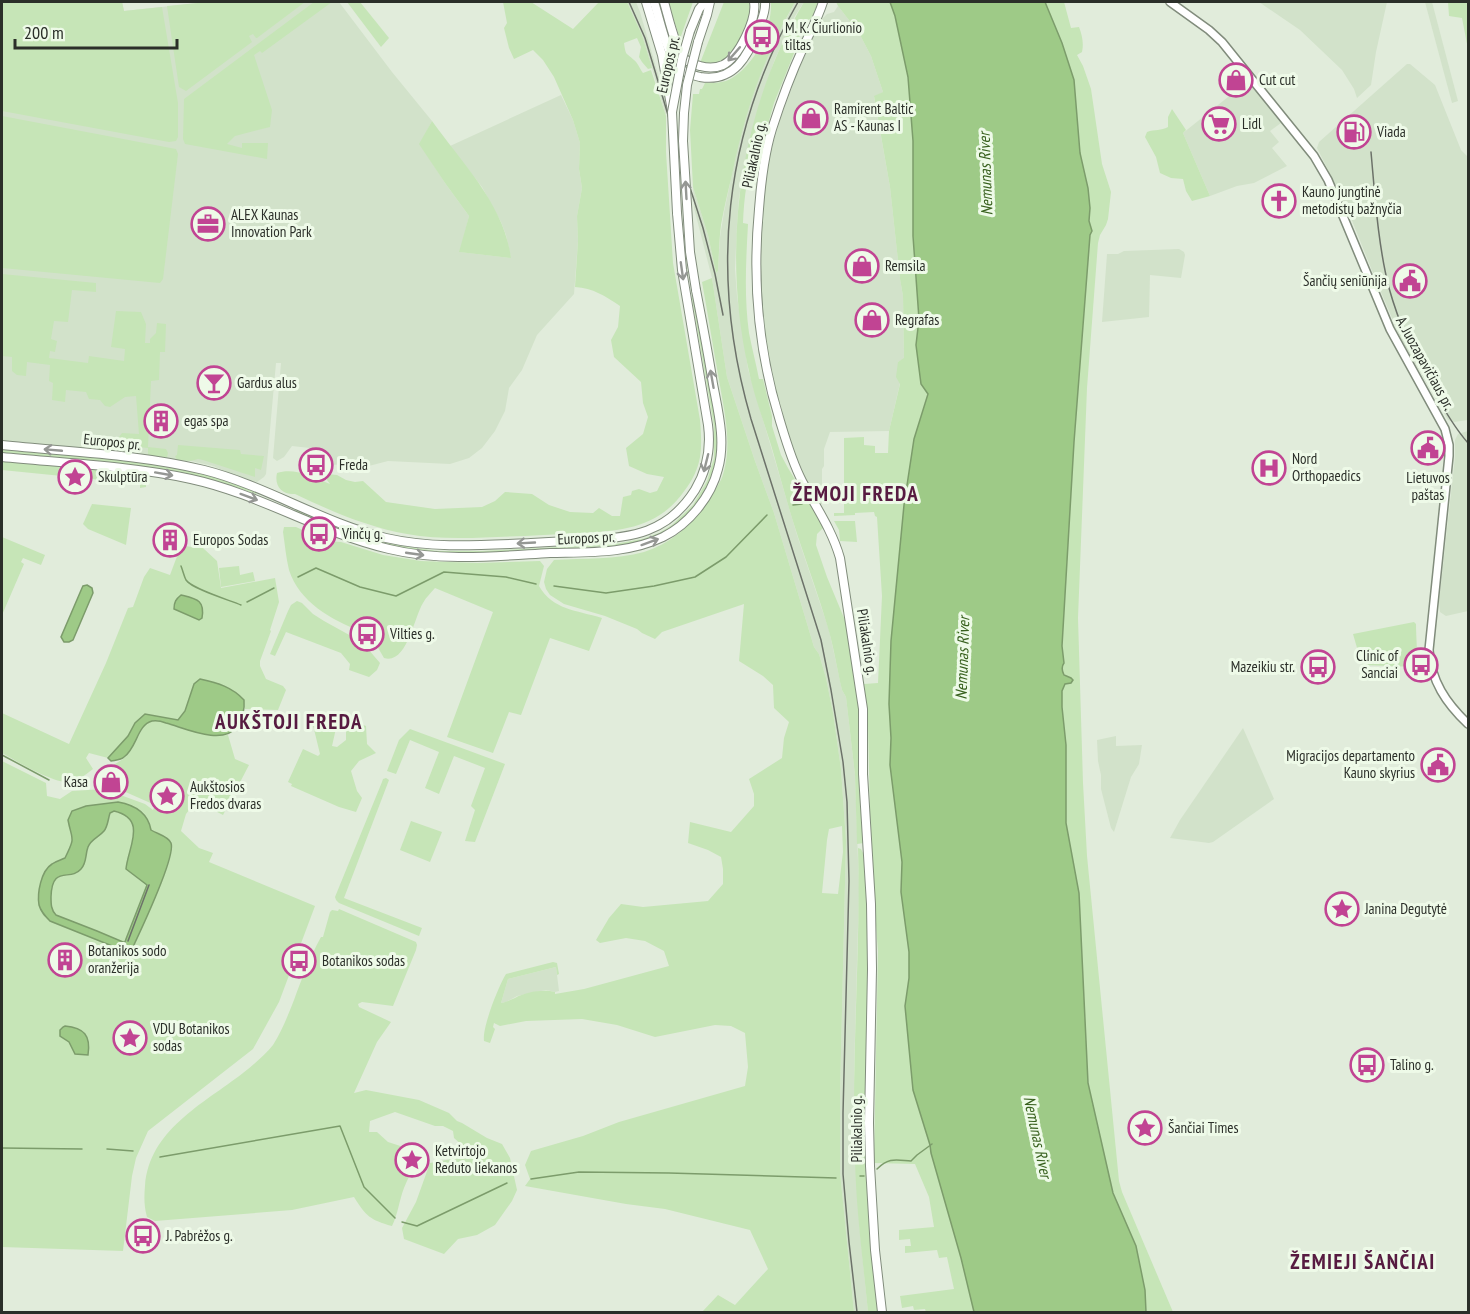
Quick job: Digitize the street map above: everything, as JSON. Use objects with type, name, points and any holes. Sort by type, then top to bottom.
[{"type":"main road","points":[[646,2],[662,55],[672,112]]},
{"type":"main road","points":[[654,2],[674,60],[683,71],[712,78],[725,75],[742,62],[765,13],[765,2]]},
{"type":"main road","points":[[664,2],[676,41],[684,58],[697,66],[709,68],[722,65],[735,55],[753,19],[754,2]]},
{"type":"main road","name":"Europos pr.","points":[[2,445],[127,457],[203,470],[258,488],[353,528],[409,542],[456,546],[606,539],[639,534],[667,521],[680,511],[703,475],[709,443],[680,253],[672,112],[690,31],[699,9],[705,2]]},
{"type":"main road","points":[[707,15],[710,2]]},
{"type":"main road","points":[[707,15],[717,2]]},
{"type":"main road","name":"Piliakalnio g.","points":[[822,2],[792,74],[766,148],[757,230],[755,280],[762,350],[779,420],[794,464],[834,538],[840,558],[863,710],[863,774],[872,948],[870,1167],[882,1312]]},
{"type":"main road","name":"A. Juozapavičiaus pr.","points":[[1170,2],[1222,42],[1310,150],[1328,180],[1392,335],[1446,429],[1449,456],[1429,650],[1432,669],[1439,689],[1450,706],[1468,723]]},
{"type":"main road","name":"Europos pr.","points":[[2,457],[149,472],[191,479],[276,507],[339,535],[410,554],[477,557],[592,551],[634,548],[662,538],[684,523],[702,503],[718,469],[721,449],[721,430],[689,242],[683,141],[687,85],[707,15]]},
{"type":"shaded area","points":[[2,2],[122,2],[124,11],[208,2],[339,2],[432,121],[420,144],[469,216],[460,252],[511,258],[501,222],[482,187],[450,146],[561,95],[573,120],[580,143],[579,169],[582,188],[577,216],[578,241],[574,294],[537,335],[522,370],[509,388],[505,411],[495,431],[482,448],[469,458],[450,464],[388,461],[361,468],[316,464],[310,448],[292,446],[284,457],[277,461],[273,458],[281,363],[276,363],[266,474],[257,482],[213,466],[191,461],[2,442]]},
{"type":"shaded area","points":[[2,2],[122,2],[124,11],[162,7],[178,103],[176,141],[169,142],[2,111]]},
{"type":"shaded area","points":[[208,2],[305,2],[257,38],[253,34],[249,36],[252,42],[186,91],[179,87],[167,6]]},
{"type":"shaded area","points":[[314,2],[332,2],[262,53],[260,51],[254,55],[272,110],[270,127],[235,136],[227,144],[242,148],[242,143],[268,143],[267,159],[185,144],[183,139],[184,99]]},
{"type":"shaded area","points":[[347,2],[360,2],[389,38],[381,47]]},
{"type":"shaded area","points":[[503,2],[531,2],[573,29],[599,2],[627,2],[642,35],[652,68],[648,69],[639,57],[641,47],[637,38],[624,43],[625,50],[643,73],[651,70],[666,116],[673,263],[700,420],[700,457],[692,479],[675,503],[651,520],[625,529],[481,538],[407,534],[363,523],[295,494],[286,493],[278,486],[276,478],[277,473],[290,471],[330,484],[327,474],[337,475],[346,480],[363,481],[386,502],[435,509],[482,507],[495,501],[505,492],[532,494],[549,505],[570,512],[593,513],[599,508],[612,516],[620,516],[623,497],[639,489],[650,493],[657,491],[664,477],[647,474],[629,466],[626,448],[643,434],[648,417],[643,403],[641,382],[614,357],[611,340],[618,327],[620,306],[593,291],[575,287],[577,216],[582,188],[579,169],[580,143],[573,120],[554,77],[543,60],[533,50],[514,59],[504,28],[507,23]]},
{"type":"shaded area","points":[[627,2],[636,2],[640,12],[665,98],[666,116],[642,35]]},
{"type":"shaded area","points":[[668,2],[693,2],[680,39]]},
{"type":"shaded area","points":[[724,2],[750,2],[746,27],[737,45],[725,58],[714,63],[700,63]]},
{"type":"shaded area","points":[[771,2],[795,2],[764,64],[749,107],[723,212],[716,273],[708,235],[693,187],[690,130],[693,94],[699,94],[705,83],[722,82],[732,78],[748,64],[765,34],[769,23]]},
{"type":"shaded area","points":[[795,2],[804,2],[775,59],[747,153],[739,197],[735,269],[748,369],[797,535],[829,630],[842,690],[846,697],[855,775],[859,889],[854,1071],[859,1222],[868,1312],[854,1312],[840,1172],[846,841],[841,769],[833,713],[819,654],[814,647],[774,513],[727,377],[712,278],[694,208],[693,187],[708,235],[716,273],[724,212],[749,103],[768,53]]},
{"type":"shaded area","points":[[804,2],[818,2],[813,17],[802,28],[774,103],[762,146],[756,149],[748,176],[743,223],[748,224],[746,306],[759,379],[763,379],[772,416],[772,426],[781,455],[824,527],[817,534],[816,545],[849,630],[861,709],[864,843],[857,844],[855,775],[846,697],[842,690],[825,616],[794,526],[748,367],[740,320],[736,273],[737,226],[742,179],[751,133],[764,87],[782,44]]},
{"type":"shaded area","points":[[836,2],[890,2],[908,77],[913,141],[913,236],[919,319],[916,345],[928,393],[914,439],[891,641],[889,704],[902,862],[901,892],[909,952],[909,978],[905,1007],[913,1090],[930,1145],[974,1312],[926,1312],[925,1309],[914,1310],[913,1306],[902,1308],[900,1296],[954,1289],[947,1257],[939,1258],[937,1250],[905,1253],[905,1246],[911,1246],[910,1239],[899,1240],[899,1230],[934,1227],[929,1197],[915,1164],[874,1163],[878,951],[871,861],[868,724],[864,684],[878,683],[882,596],[877,517],[874,512],[834,516],[834,513],[844,513],[844,438],[864,437],[864,445],[875,446],[875,453],[888,453],[889,431],[900,384],[896,377],[898,362],[904,358],[903,296],[890,187],[874,96],[883,92],[871,56],[859,33]]},
{"type":"shaded area","points":[[1045,2],[1064,2],[1071,28],[1079,27],[1083,49],[1077,55],[1091,89],[1102,164],[1111,192],[1108,219],[1098,243],[1087,388],[1078,618],[1087,856],[1119,1181],[1173,1312],[1146,1312],[1145,1290],[1136,1246],[1113,1193],[1088,1083],[1079,893],[1066,823],[1066,745],[1062,691],[1071,679],[1062,670],[1064,663],[1062,646],[1074,442],[1092,230],[1089,221],[1088,188],[1080,153],[1074,80]]},
{"type":"shaded area","points":[[1259,2],[1387,2],[1371,85],[1357,98],[1342,70],[1300,30]]},
{"type":"shaded area","points":[[1425,2],[1432,2],[1458,101],[1452,103]]},
{"type":"shaded area","points":[[1448,2],[1468,2],[1468,49],[1462,18],[1449,16]]},
{"type":"shaded area","points":[[838,6],[859,33],[871,56],[883,92],[874,97],[890,187],[903,296],[904,359],[898,362],[900,383],[889,431],[830,432],[824,449],[822,505],[800,469],[783,419],[774,382],[761,328],[759,246],[765,182],[770,154],[781,117],[798,71],[822,19],[834,12]]},
{"type":"shaded area","points":[[1407,64],[1410,64],[1435,85],[1461,150],[1468,157],[1468,420],[1454,422],[1448,420],[1400,337],[1347,208],[1317,148],[1319,142]]},
{"type":"shaded area","points":[[1248,81],[1281,123],[1270,131],[1279,142],[1272,148],[1287,166],[1254,183],[1237,186],[1210,196],[1183,133]]},
{"type":"shaded area","points":[[1172,109],[1186,130],[1183,133],[1210,196],[1192,201],[1183,179],[1171,178],[1160,173],[1156,157],[1145,137],[1147,132],[1168,127],[1168,117]]},
{"type":"shaded area","points":[[2,116],[176,149],[178,154],[163,279],[160,283],[2,268]]},
{"type":"shaded area","points":[[432,121],[491,202],[507,238],[511,258],[459,252],[469,216],[419,144]]},
{"type":"shaded area","points":[[1179,249],[1185,255],[1181,278],[1150,275],[1149,317],[1102,322],[1107,254],[1118,254],[1124,251]]},
{"type":"shaded area","points":[[2,274],[96,283],[96,292],[72,290],[68,322],[54,321],[51,339],[57,341],[55,352],[50,351],[49,358],[88,363],[89,356],[124,361],[125,349],[111,347],[116,311],[141,312],[146,324],[145,343],[150,343],[150,339],[156,333],[157,323],[166,324],[165,352],[160,352],[159,380],[151,381],[148,447],[166,449],[167,457],[148,456],[148,448],[108,444],[108,441],[116,441],[122,433],[139,434],[136,396],[125,397],[110,407],[105,406],[100,400],[89,399],[86,392],[66,390],[65,402],[52,400],[53,383],[49,381],[50,365],[27,362],[26,376],[17,375],[12,371],[12,357],[2,356]]},
{"type":"shaded area","points":[[712,278],[727,377],[774,513],[814,647],[819,654],[833,713],[841,769],[846,841],[840,1172],[854,1312],[702,1312],[718,1295],[735,1305],[768,1269],[750,1230],[665,1209],[525,1186],[530,1179],[525,1165],[531,1151],[583,1136],[619,1122],[745,1086],[748,1067],[745,1033],[731,1026],[715,1025],[655,1037],[617,1025],[582,1019],[526,1021],[500,1026],[494,1023],[495,1029],[490,1043],[484,1041],[485,1027],[491,1008],[506,974],[553,962],[557,963],[559,974],[557,975],[556,967],[508,979],[501,1003],[535,992],[550,991],[555,994],[584,989],[669,966],[664,951],[645,941],[626,938],[600,943],[596,940],[609,918],[621,904],[643,907],[708,901],[723,884],[721,857],[688,843],[690,822],[731,832],[754,806],[754,794],[749,779],[782,758],[784,738],[789,722],[774,708],[773,685],[739,661],[744,604],[662,632],[655,639],[605,616],[564,604],[550,595],[544,582],[547,569],[554,560],[622,556],[644,552],[662,544],[692,521],[723,476],[727,448],[726,426],[702,282]],"holes":[[[842,826],[843,852],[838,894],[822,893],[829,829]]]},
{"type":"shaded area","points":[[692,298],[715,420],[717,452],[707,486],[698,501],[674,525],[659,534],[624,545],[451,553],[404,549],[366,540],[295,512],[295,509],[347,532],[367,538],[438,551],[615,544],[659,533],[672,525],[693,505],[707,481],[714,458],[714,426]]},
{"type":"shaded area","points":[[1468,431],[1468,611],[1446,616],[1440,612],[1439,602],[1455,440],[1458,434]]},
{"type":"shaded area","points":[[178,445],[240,450],[241,454],[264,456],[261,470],[255,468],[255,477],[203,460],[177,460],[175,456]]},
{"type":"shaded area","points":[[2,448],[174,466],[256,491],[256,494],[230,485],[173,472],[2,454]]},
{"type":"shaded area","points":[[2,460],[77,467],[81,473],[79,481],[71,481],[72,477],[2,470]]},
{"type":"shaded area","points":[[94,469],[142,474],[146,478],[146,487],[140,488],[140,484],[91,479],[90,483],[86,482],[89,471]]},
{"type":"shaded area","points":[[92,504],[131,508],[126,545],[88,529],[83,524]]},
{"type":"shaded area","points":[[834,521],[855,521],[857,542],[840,541],[839,530]]},
{"type":"shaded area","points":[[284,527],[296,527],[327,541],[341,542],[383,555],[421,561],[478,563],[540,561],[544,566],[539,586],[551,600],[566,608],[602,618],[589,651],[550,638],[521,715],[509,712],[493,753],[447,737],[493,612],[435,588],[423,603],[409,638],[399,654],[392,658],[384,658],[370,638],[374,634],[363,626],[360,631],[338,621],[318,608],[300,591],[289,570]]},
{"type":"shaded area","points":[[2,537],[45,555],[41,565],[23,558],[21,562],[24,564],[2,615]]},
{"type":"shaded area","points":[[183,546],[203,548],[217,561],[221,588],[275,578],[279,602],[260,666],[266,679],[283,686],[286,690],[278,710],[245,709],[244,700],[194,684],[185,711],[178,720],[145,714],[135,723],[128,736],[108,758],[89,753],[86,758],[93,769],[78,779],[68,782],[44,775],[2,753],[2,713],[69,744],[128,608],[133,607],[144,577],[150,568],[170,575]]},
{"type":"shaded area","points":[[239,566],[240,575],[253,572],[255,581],[221,587],[219,568]]},
{"type":"shaded area","points":[[297,601],[324,621],[362,642],[380,663],[377,670],[369,677],[349,670],[350,664],[341,653],[286,632],[275,656],[270,654],[291,605]]},
{"type":"shaded area","points":[[1414,622],[1416,624],[1416,667],[1362,665],[1353,634]]},
{"type":"shaded area","points":[[313,713],[333,720],[337,724],[332,746],[337,747],[346,740],[346,731],[351,720],[366,726],[367,744],[376,753],[359,761],[351,771],[357,791],[362,798],[356,812],[291,786],[292,784],[288,782],[303,749],[318,756],[320,754],[311,717]]},
{"type":"shaded area","name":"VDU Botanikos sodas","points":[[155,720],[217,736],[228,735],[235,759],[249,765],[223,815],[196,801],[186,814],[181,831],[199,848],[213,853],[209,862],[315,906],[279,1002],[253,1049],[148,1131],[136,1158],[132,1176],[123,1251],[2,1247],[2,761],[46,783],[47,796],[60,799],[72,791],[104,789],[145,804],[153,810],[155,805],[121,790],[126,777],[107,769],[123,759],[131,750],[145,724]]},
{"type":"shaded area","points":[[1243,728],[1274,799],[1213,842],[1170,838],[1180,820]]},
{"type":"shaded area","points":[[410,729],[505,764],[475,842],[465,841],[475,810],[471,806],[485,768],[454,756],[439,794],[425,788],[439,752],[410,740],[396,774],[387,771],[399,740]]},
{"type":"shaded area","points":[[1116,736],[1116,746],[1142,745],[1139,764],[1131,777],[1114,832],[1101,789],[1097,740]]},
{"type":"shaded area","points":[[383,779],[389,780],[344,898],[422,928],[419,936],[339,903],[335,897]]},
{"type":"shaded area","points":[[411,821],[442,832],[430,862],[400,850]]},
{"type":"shaded area","points":[[858,848],[864,855],[868,922],[872,1253],[878,1312],[868,1312],[856,1177],[854,1081]]},
{"type":"shaded area","points":[[339,909],[416,942],[417,945],[393,1006],[362,1002],[358,1004],[359,1007],[391,1022],[377,1042],[354,1093],[366,1090],[419,1100],[449,1113],[457,1121],[502,1144],[510,1158],[517,1190],[512,1201],[495,1225],[477,1235],[458,1239],[444,1254],[404,1239],[402,1228],[416,1202],[430,1163],[457,1158],[464,1147],[454,1138],[453,1131],[395,1112],[370,1121],[369,1132],[377,1132],[388,1142],[425,1154],[406,1183],[392,1226],[378,1222],[369,1216],[354,1197],[292,1210],[155,1221],[147,1217],[144,1202],[145,1186],[149,1166],[156,1149],[180,1120],[243,1073],[273,1045],[285,1023],[313,952],[323,937],[330,912]]},
{"type":"shaded area","points":[[556,967],[559,991],[546,990],[517,996],[501,1003],[508,979]]},
{"type":"water","name":"Nemunas River","points":[[890,2],[1045,2],[1074,80],[1080,153],[1088,188],[1089,221],[1092,231],[1074,442],[1062,646],[1063,672],[1073,680],[1065,684],[1062,691],[1066,745],[1066,823],[1079,893],[1088,1083],[1113,1193],[1136,1246],[1145,1290],[1146,1312],[974,1312],[930,1145],[913,1090],[905,1006],[909,978],[909,952],[901,892],[902,862],[890,765],[889,704],[891,641],[904,505],[914,439],[928,394],[921,384],[916,345],[919,319],[913,236],[913,141],[908,77]]},
{"type":"water","points":[[87,585],[92,588],[93,593],[73,640],[64,642],[61,637],[83,586]]},
{"type":"water","points":[[181,595],[199,601],[203,612],[202,618],[199,620],[174,609],[174,604]]},
{"type":"water","points":[[200,679],[224,686],[244,700],[243,714],[237,727],[222,735],[213,735],[161,721],[152,721],[143,727],[132,748],[124,757],[111,761],[108,758],[128,736],[135,723],[145,714],[178,720],[185,711],[194,684]]},
{"type":"water","points":[[118,802],[130,805],[144,814],[151,830],[171,843],[168,863],[156,894],[132,949],[127,952],[50,921],[39,905],[39,889],[45,872],[52,864],[65,858],[71,846],[68,820],[72,811],[86,806]],"holes":[[[114,811],[130,820],[134,835],[126,869],[147,885],[125,942],[56,915],[51,904],[52,887],[55,881],[58,877],[77,873],[83,867],[89,844],[105,829],[110,813]]]},
{"type":"water","points":[[65,1026],[85,1034],[89,1048],[88,1055],[75,1054],[69,1042],[60,1036],[60,1030]]},
{"type":"waterway","points":[[893,499],[904,499]]},
{"type":"waterway","points":[[793,505],[802,504]]},
{"type":"waterway","points":[[554,586],[606,593],[695,577],[726,557],[767,515]]},
{"type":"waterway","points":[[181,566],[186,580],[190,583],[203,591],[241,605]]},
{"type":"waterway","points":[[298,577],[316,568],[360,587],[396,596],[444,572],[506,577],[536,584]]},
{"type":"waterway","points":[[247,602],[274,588]]},
{"type":"waterway","points":[[2,755],[49,780]]},
{"type":"waterway","points":[[160,1157],[340,1126],[364,1187],[395,1218]]},
{"type":"waterway","points":[[877,1169],[889,1161],[911,1161],[932,1144]]},
{"type":"waterway","points":[[2,1148],[82,1149]]},
{"type":"waterway","points":[[107,1149],[133,1151]]},
{"type":"waterway","points":[[531,1179],[579,1172],[836,1178]]},
{"type":"waterway","points":[[402,1222],[417,1226],[507,1183]]},
{"type":"railway","points":[[629,2],[645,38],[703,228],[723,315]]},
{"type":"railway","points":[[798,2],[773,52],[753,102],[739,154],[731,206],[728,258],[730,312],[738,365],[751,419],[821,640],[843,762],[847,802],[849,881],[843,1174],[857,1312]]},
{"type":"railway","points":[[1371,152],[1385,272],[1393,301],[1402,327],[1420,365],[1449,417],[1468,443]]},
{"type":"railway","points":[[128,941],[149,885]]},
{"type":"place","name":"M. K. Čiurlionio tiltas","points":[[762,37]]},
{"type":"place","name":"Cut cut","points":[[1236,80]]},
{"type":"place","name":"Ramirent Baltic AS - Kaunas I","points":[[811,118]]},
{"type":"place","name":"Lidl","points":[[1219,124]]},
{"type":"place","name":"Viada","points":[[1354,132]]},
{"type":"place","name":"Kauno jungtinė metodistų bažnyčia","points":[[1279,201]]},
{"type":"place","name":"ALEX Kaunas Innovation Park","points":[[208,224]]},
{"type":"place","name":"Remsila","points":[[862,266]]},
{"type":"place","name":"Šančių seniūnija","points":[[1410,281]]},
{"type":"place","name":"Regrafas","points":[[872,320]]},
{"type":"place","name":"Gardus alus","points":[[214,383]]},
{"type":"place","name":"egas spa","points":[[161,421]]},
{"type":"place","name":"Lietuvos paštas","points":[[1428,448]]},
{"type":"place","name":"Freda","points":[[316,465]]},
{"type":"place","name":"Nord Orthopaedics","points":[[1269,468]]},
{"type":"place","name":"Skulptūra","points":[[75,477]]},
{"type":"place","name":"Vinčų g.","points":[[319,534]]},
{"type":"place","name":"Europos Sodas","points":[[170,540]]},
{"type":"place","name":"Vilties g.","points":[[367,634]]},
{"type":"place","name":"Clinic of Sanciai","points":[[1421,665]]},
{"type":"place","name":"Mazeikiu str.","points":[[1318,667]]},
{"type":"place","name":"Migracijos departamento Kauno skyrius","points":[[1438,765]]},
{"type":"place","name":"Kasa","points":[[111,782]]},
{"type":"place","name":"Aukštosios Fredos dvaras","points":[[167,796]]},
{"type":"place","name":"Janina Degutytė","points":[[1342,909]]},
{"type":"place","name":"Botanikos sodo oranžerija","points":[[65,960]]},
{"type":"place","name":"Botanikos sodas","points":[[299,961]]},
{"type":"place","name":"VDU Botanikos sodas","points":[[130,1038]]},
{"type":"place","name":"Talino g.","points":[[1367,1065]]},
{"type":"place","name":"Šančiai Times","points":[[1145,1128]]},
{"type":"place","name":"Ketvirtojo Reduto liekanos","points":[[412,1160]]},
{"type":"place","name":"J. Pabrėžos g.","points":[[143,1236]]},
{"type":"district","name":"ŽEMOJI FREDA","points":[[856,494]]},
{"type":"district","name":"AUKŠTOJI FREDA","points":[[289,722]]},
{"type":"district","name":"ŽEMIEJI ŠANČIAI","points":[[1363,1262]]}]
